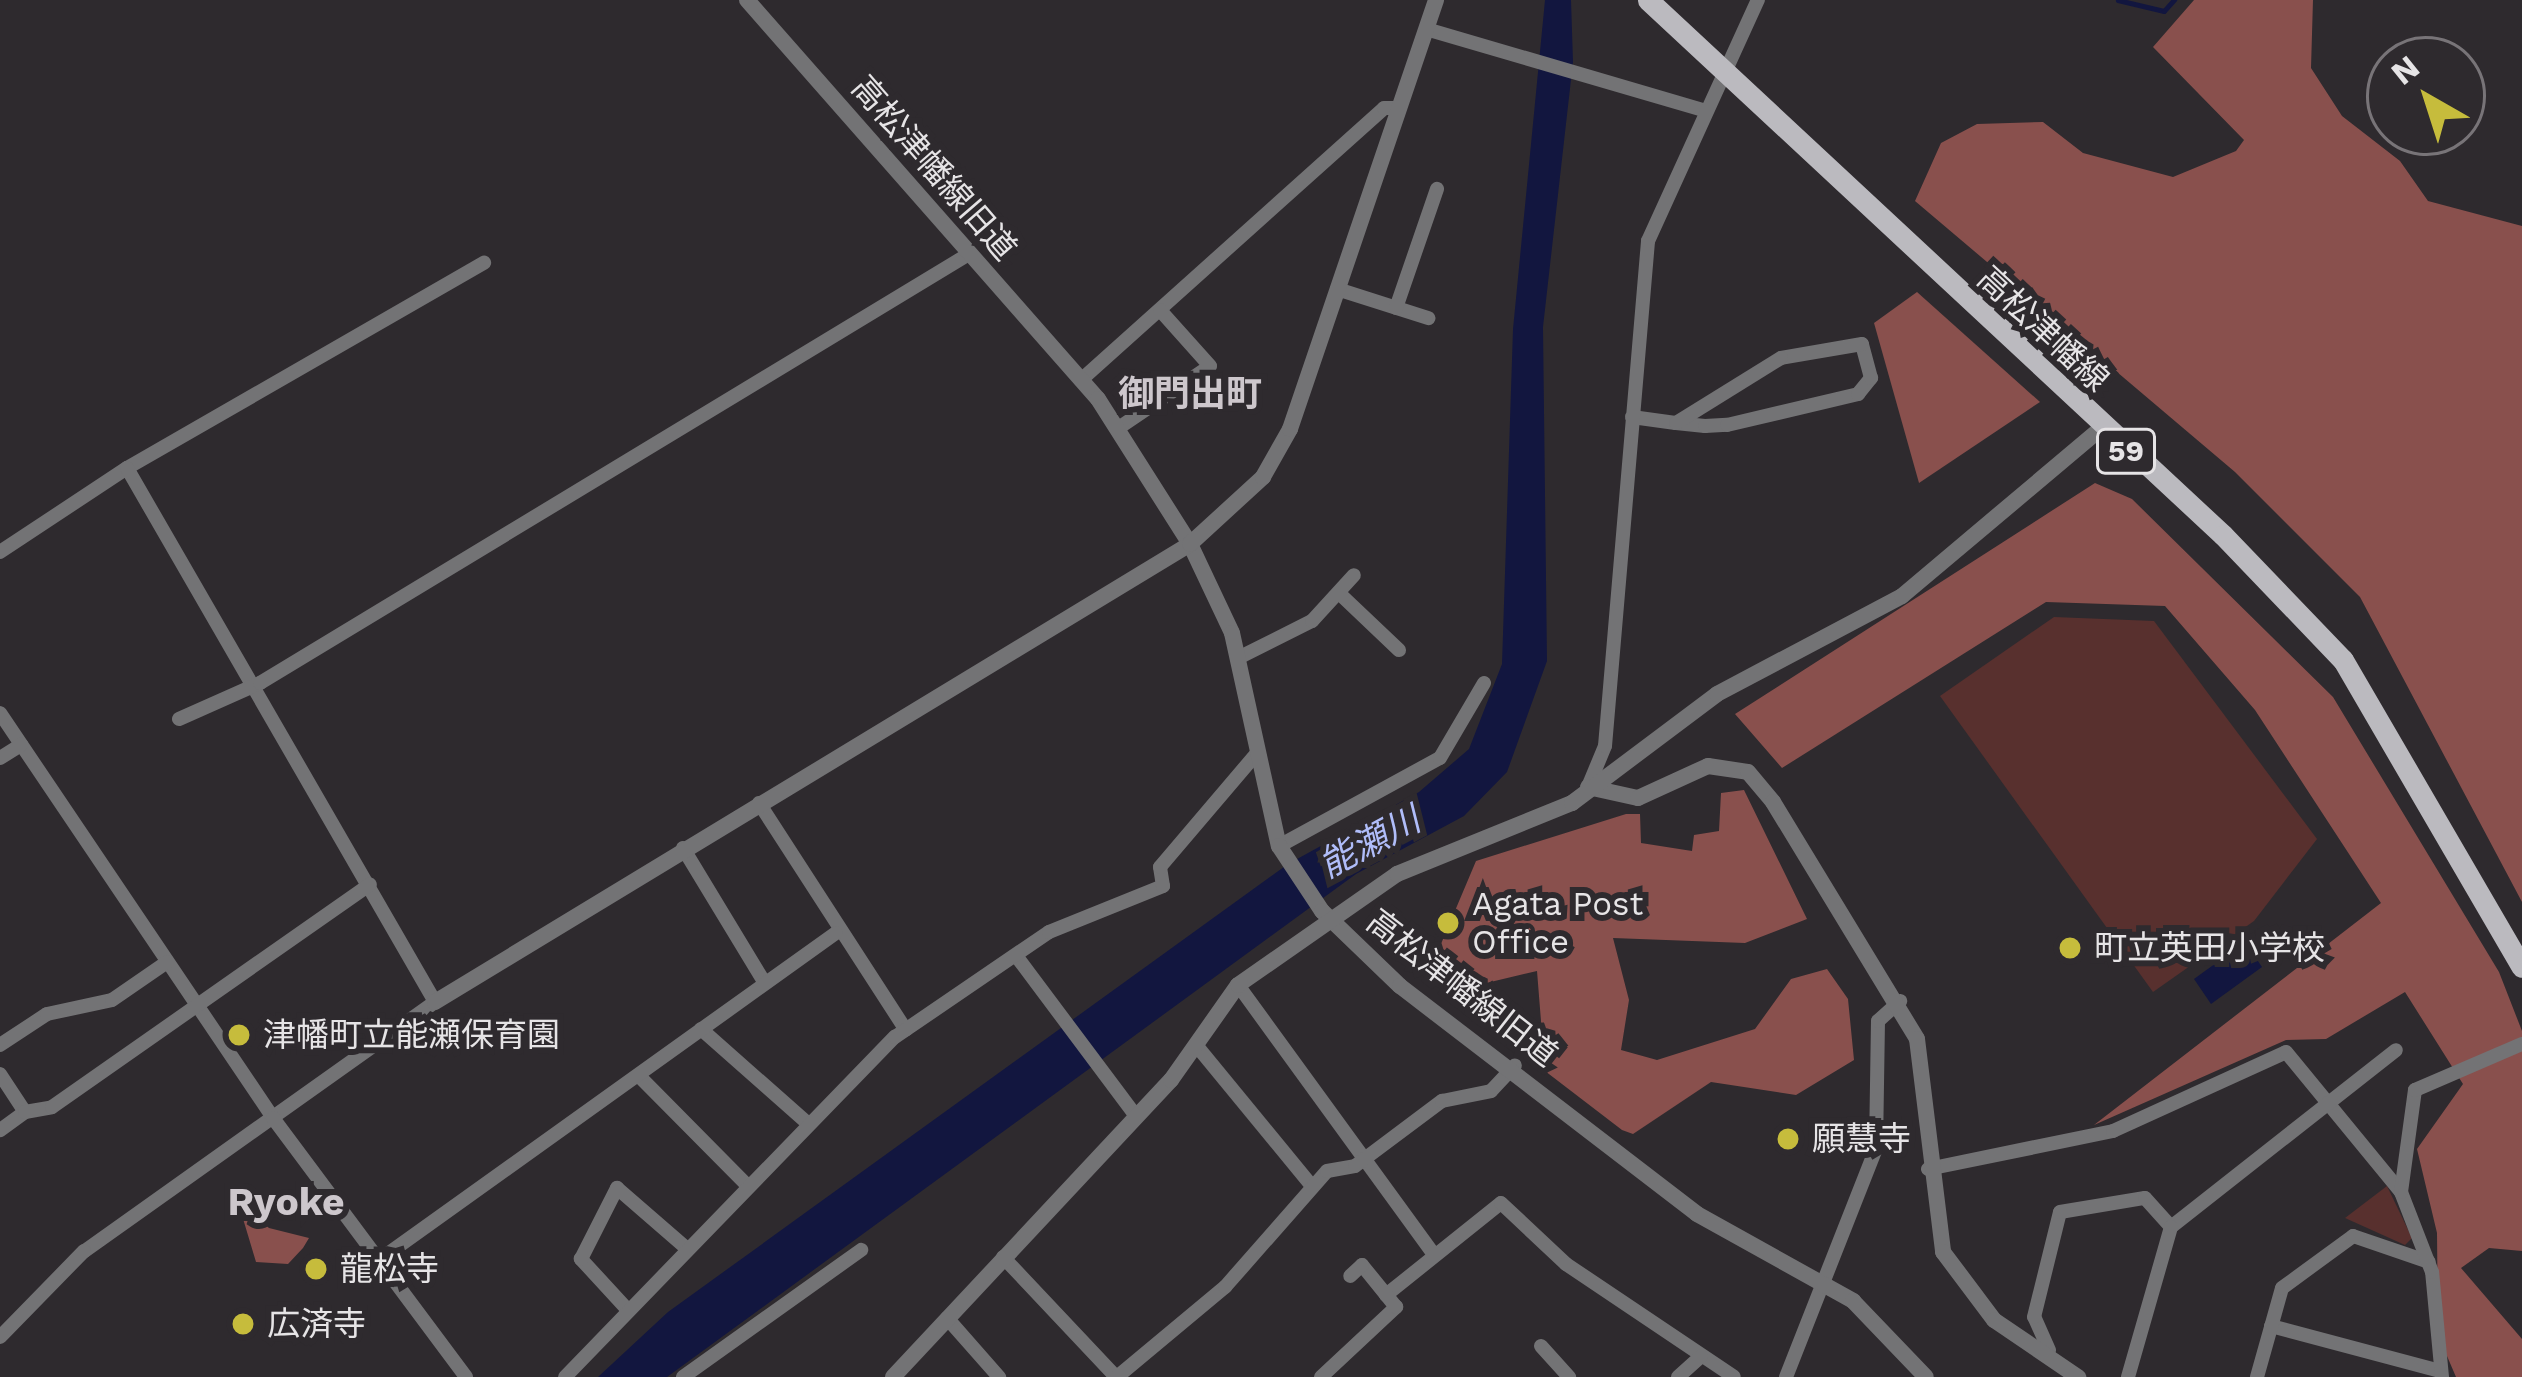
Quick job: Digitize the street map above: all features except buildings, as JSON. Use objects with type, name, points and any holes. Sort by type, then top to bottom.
[{"type":"main road","name":"高松津幡線","points":[[1648,0],[2100,429],[2224,535],[2343,660],[2522,967]]},
{"type":"street","name":"高松津幡線旧道","points":[[747,0],[1081,380],[1190,544],[1238,658],[1281,851],[1327,916],[1697,1214],[1819,1276],[1926,1377]]},
{"type":"street","points":[[0,1337],[84,1251],[435,1002],[1190,544],[1263,477],[1337,289],[1436,0]]},
{"type":"street","points":[[1588,787],[1605,746],[1648,242],[1703,110],[1758,0]]},
{"type":"street","points":[[1426,29],[1703,110]]},
{"type":"street","points":[[1081,380],[1384,108],[1399,108]]},
{"type":"street","points":[[1396,308],[1438,189]]},
{"type":"street","points":[[179,719],[260,682],[969,254]]},
{"type":"street","points":[[0,552],[128,468],[484,263]]},
{"type":"street","points":[[1337,289],[1428,318]]},
{"type":"street","points":[[1117,429],[1210,366],[1160,310]]},
{"type":"street","points":[[1632,417],[1676,423],[1727,425],[1858,394],[1871,378],[1862,344],[1781,358],[1676,423]]},
{"type":"street","points":[[893,1377],[1135,1115],[1196,1045],[1238,985],[1327,916],[1396,874],[1588,787],[1717,694],[1902,596],[2100,429]]},
{"type":"street","points":[[128,468],[260,682],[435,1002]]},
{"type":"street","points":[[1238,658],[1341,595],[1354,575]]},
{"type":"street","points":[[1341,595],[1399,650]]},
{"type":"street","points":[[1281,851],[1427,768],[1484,683]]},
{"type":"street","points":[[0,712],[273,1118],[382,1258],[466,1377]]},
{"type":"street","points":[[0,758],[21,745]]},
{"type":"street","points":[[565,1377],[805,1121],[906,1030],[1049,932],[1163,886],[1160,867],[1257,753]]},
{"type":"street","points":[[1588,787],[1615,800],[1708,766],[1748,772],[1900,1001],[1917,1039],[1932,1220],[1966,1292],[2049,1350],[2078,1377]]},
{"type":"street","points":[[759,803],[836,933],[906,1030]]},
{"type":"street","points":[[683,848],[763,980]]},
{"type":"street","points":[[0,1130],[25,1112],[52,1107],[370,884]]},
{"type":"street","points":[[382,1258],[640,1077],[763,980],[836,933]]},
{"type":"street","points":[[1017,957],[1135,1115]]},
{"type":"street","points":[[0,1045],[47,1014],[112,1000],[167,962]]},
{"type":"street","points":[[1238,985],[1367,1153],[1432,1252]]},
{"type":"street","points":[[1786,1377],[1819,1276],[1876,1148],[1878,1021],[1900,1001]]},
{"type":"street","points":[[701,1029],[805,1121]]},
{"type":"street","points":[[1196,1045],[1312,1186]]},
{"type":"street","points":[[2401,1192],[2415,1090],[2518,1045]]},
{"type":"street","points":[[2128,1377],[2170,1227],[2396,1050]]},
{"type":"street","points":[[1928,1169],[2113,1131],[2268,1054],[2304,1064],[2401,1192],[2428,1262],[2441,1374],[2271,1326]]},
{"type":"street","points":[[1003,1256],[1116,1377],[1226,1287],[1312,1186],[1442,1101],[1491,1091],[1515,1065]]},
{"type":"street","points":[[0,1074],[25,1112]]},
{"type":"street","points":[[640,1077],[746,1183]]},
{"type":"street","points":[[626,1308],[581,1259],[617,1188],[685,1246]]},
{"type":"street","points":[[2049,1350],[2034,1317],[2060,1212],[2145,1198],[2170,1227]]},
{"type":"street","points":[[1386,1295],[1432,1252],[1501,1203],[1566,1264],[1734,1377]]},
{"type":"street","points":[[2257,1377],[2282,1288],[2353,1236],[2428,1262]]},
{"type":"street","points":[[683,1377],[860,1250]]},
{"type":"street","points":[[1321,1377],[1396,1307],[1362,1265],[1350,1276]]},
{"type":"street","points":[[947,1318],[999,1377]]},
{"type":"street","points":[[1541,1346],[1569,1377]]},
{"type":"street","points":[[1678,1377],[1702,1356]]},
{"type":"shaded area","points":[[2194,0],[2313,0],[2311,68],[2342,116],[2366,135],[2366,156],[2394,156],[2428,201],[2522,226],[2522,902],[2360,597],[2235,472],[1915,201],[1941,143],[1977,124],[2043,122],[2083,153],[2173,177],[2236,151],[2244,140],[2153,47]]},
{"type":"shaded area","points":[[1917,292],[2040,402],[1919,483],[1874,323]]},
{"type":"shaded area","points":[[2095,483],[2132,499],[2333,697],[2499,972],[2522,1031],[2522,1251],[2489,1248],[2461,1268],[2522,1339],[2522,1377],[2456,1377],[2438,1335],[2437,1233],[2417,1149],[2463,1084],[2405,992],[2326,1039],[2286,1040],[2094,1125],[2381,903],[2255,710],[2165,606],[2046,602],[1782,768],[1735,714]]},
{"type":"shaded area","points":[[2054,617],[2154,621],[2317,839],[2254,921],[2153,992],[1940,696]]},
{"type":"shaded area","points":[[1744,790],[1807,919],[1745,943],[1613,938],[1629,1000],[1621,1050],[1657,1060],[1755,1029],[1791,979],[1827,969],[1848,999],[1854,1060],[1796,1095],[1711,1082],[1633,1134],[1545,1071],[1537,971],[1478,985],[1438,951],[1476,861],[1626,814],[1640,814],[1641,843],[1692,851],[1694,835],[1719,831],[1721,793]]},
{"type":"shaded area","points":[[2387,1186],[2412,1238],[2405,1245],[2345,1218]]},
{"type":"shaded area","points":[[238,1202],[269,1228],[309,1238],[288,1264],[256,1262]]},
{"type":"water","name":"能瀬川","points":[[1545,0],[1571,0],[1573,62],[1543,327],[1547,661],[1507,772],[1464,816],[1356,874],[667,1377],[598,1377],[668,1312],[1288,864],[1419,792],[1469,749],[1502,664],[1513,329]]},
{"type":"water","points":[[2245,942],[2262,967],[2211,1004],[2194,979]]},
{"type":"waterway","points":[[2118,0],[2164,11],[2174,0]]},
{"type":"place","name":"Agata Post Office","points":[[1448,923]]},
{"type":"place","name":"町立英田小学校","points":[[2070,948]]},
{"type":"place","name":"津幡町立能瀬保育園","points":[[239,1035]]},
{"type":"place","name":"願慧寺","points":[[1788,1139]]},
{"type":"place","name":"龍松寺","points":[[316,1269]]},
{"type":"place","name":"広済寺","points":[[243,1324]]},
{"type":"district","name":"御門出町","points":[[1190,395]]},
{"type":"district","name":"Ryoke","points":[[286,1202]]}]
